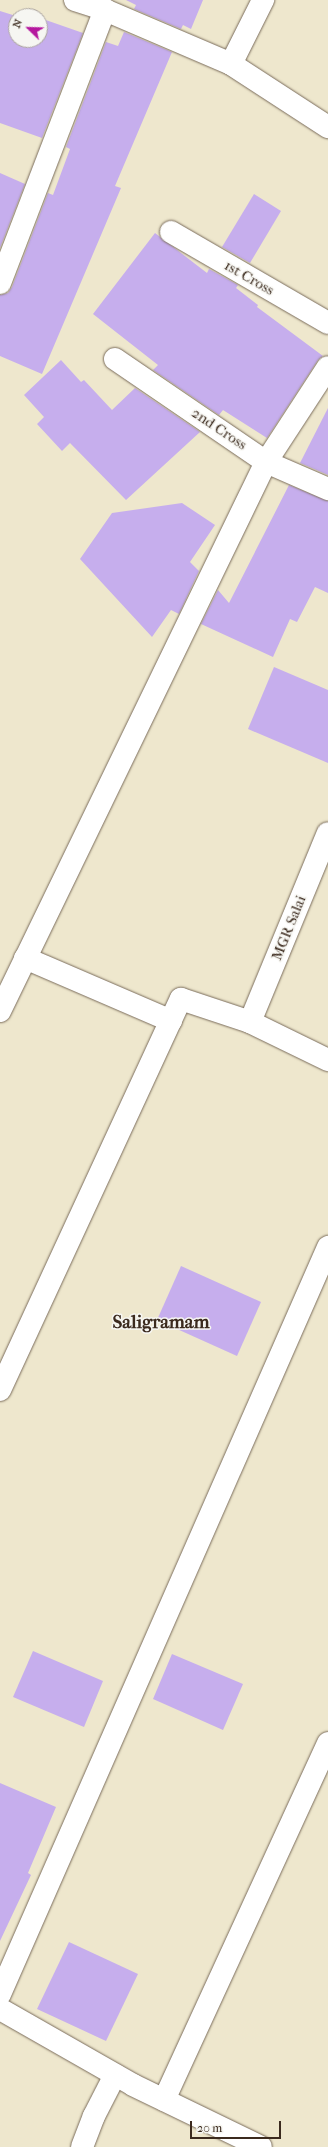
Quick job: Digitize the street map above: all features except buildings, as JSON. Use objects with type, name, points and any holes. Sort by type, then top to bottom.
[{"type":"street","points":[[75,0],[105,10],[231,64],[328,127]]},
{"type":"street","points":[[231,64],[263,0]]},
{"type":"street","points":[[0,283],[105,10]]},
{"type":"street","name":"1st Cross","points":[[171,232],[328,323]]},
{"type":"street","name":"2nd Cross","points":[[115,359],[266,462],[328,489]]},
{"type":"street","points":[[0,1011],[266,462],[328,367]]},
{"type":"street","name":"MGR Salai","points":[[250,1022],[328,833]]},
{"type":"street","points":[[26,958],[171,1022]]},
{"type":"street","points":[[0,1390],[182,999],[250,1022],[328,1060]]},
{"type":"street","points":[[0,1994],[328,1247]]},
{"type":"street","points":[[164,2100],[328,1743]]},
{"type":"street","points":[[0,2009],[164,2100],[261,2147]]},
{"type":"street","points":[[82,2147],[94,2116],[115,2074]]},
{"type":"district","name":"Saligramam","points":[[161,1323]]}]
